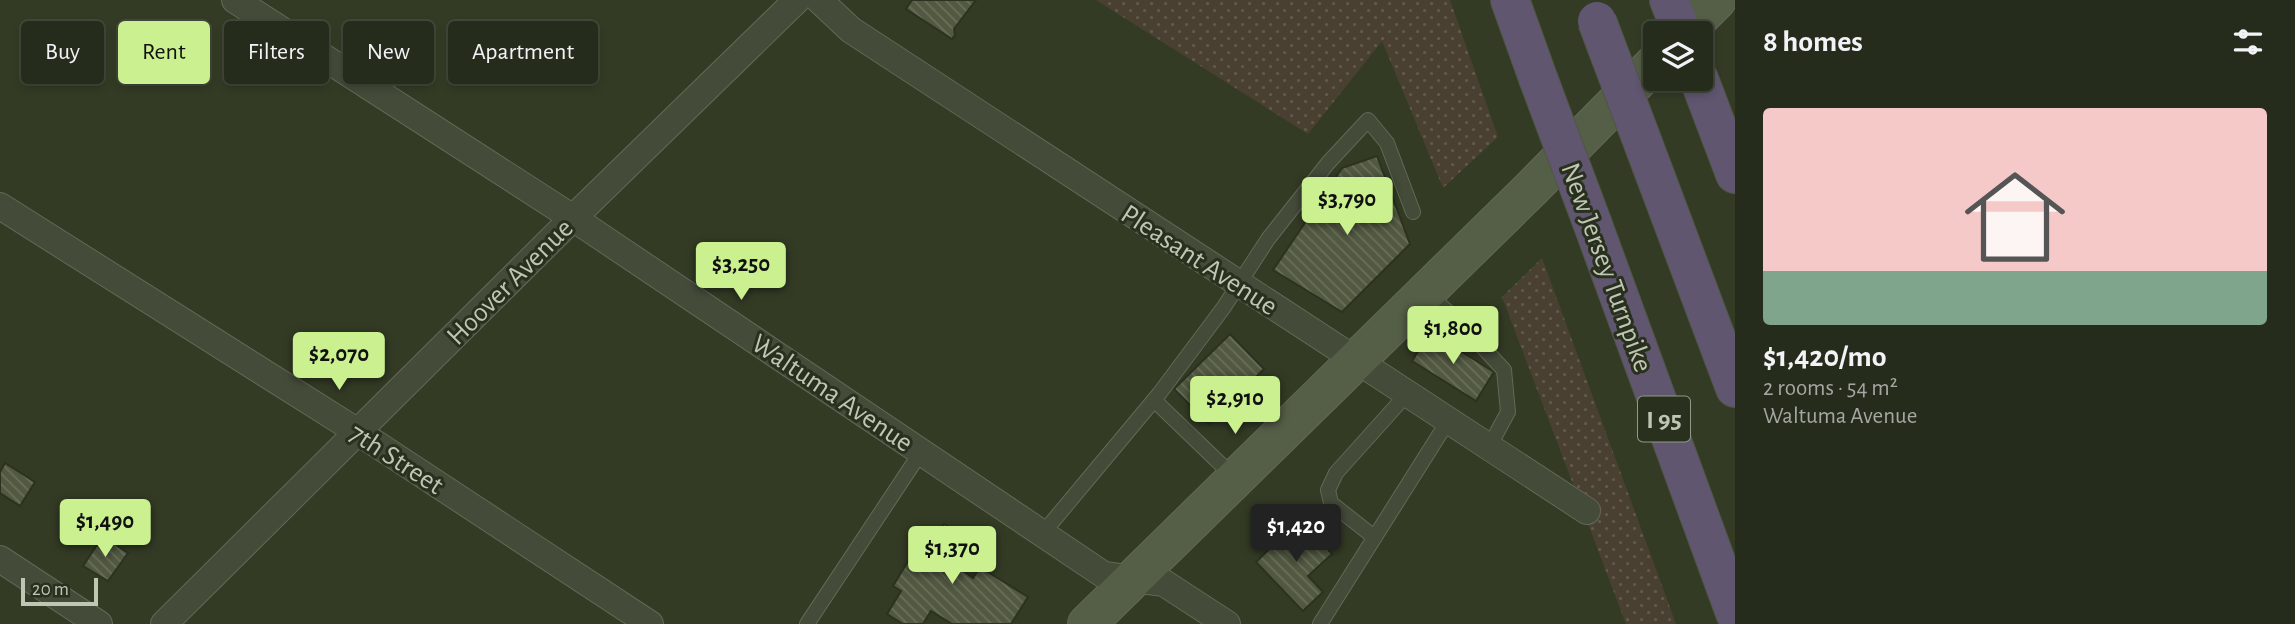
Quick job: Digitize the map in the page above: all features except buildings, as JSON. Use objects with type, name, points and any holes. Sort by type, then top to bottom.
[{"type":"highway","name":"New Jersey Turnpike","points":[[1510,0],[1735,614]]},
{"type":"highway","points":[[1669,0],[1678,21]]},
{"type":"highway","points":[[1593,10],[1735,388]]},
{"type":"highway","points":[[1705,94],[1735,174]]},
{"type":"street","name":"Waltuma Avenue","points":[[235,0],[573,218],[1104,575],[1164,583],[1227,624]]},
{"type":"street","name":"Hoover Avenue","points":[[164,624],[797,0]]},
{"type":"street","name":"Pleasant Avenue","points":[[819,0],[851,30],[1587,511]]},
{"type":"street","points":[[1695,21],[1717,0]]},
{"type":"street","points":[[1087,624],[1532,188],[1643,75]]},
{"type":"street","name":"7th Street","points":[[0,206],[358,432],[650,624]]},
{"type":"street","points":[[0,559],[99,624]]},
{"type":"lane","points":[[1043,533],[1154,400],[1224,307],[1268,239],[1368,120],[1387,143],[1413,212]]},
{"type":"lane","points":[[1425,291],[1462,325],[1504,370],[1508,412],[1489,447]]},
{"type":"lane","points":[[1374,537],[1331,503],[1328,490],[1336,473],[1407,394]]},
{"type":"lane","points":[[1154,400],[1235,478]]},
{"type":"lane","points":[[1320,624],[1448,421]]},
{"type":"lane","points":[[807,624],[921,452]]},
{"type":"shaded area","points":[[1096,0],[1450,0],[1498,137],[1443,188],[1382,41],[1308,134]]},
{"type":"shaded area","points":[[1542,258],[1676,624],[1626,624],[1502,297]]}]
